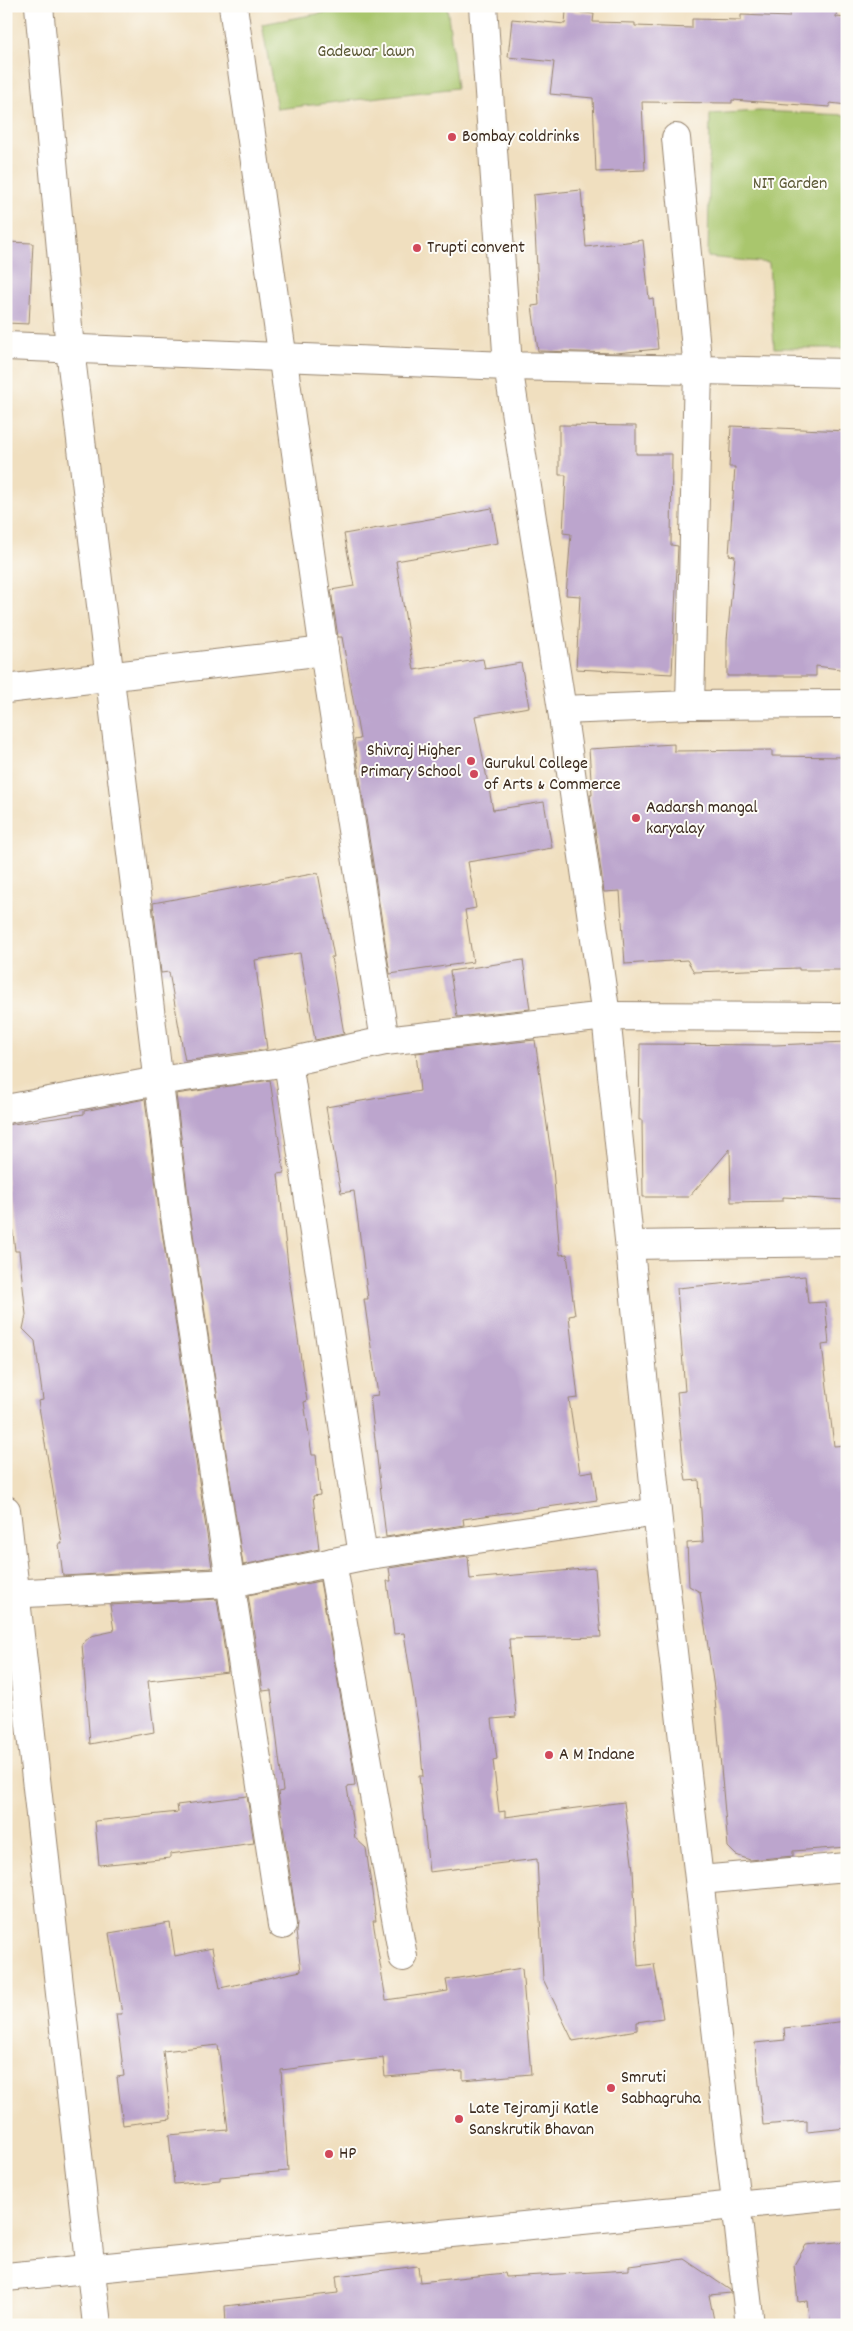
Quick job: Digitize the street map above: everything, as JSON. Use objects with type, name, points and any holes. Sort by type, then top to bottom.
[{"type":"street","points":[[39,6],[70,349],[175,1216],[282,1925]]},
{"type":"street","points":[[233,6],[324,651],[385,1041]]},
{"type":"street","points":[[483,6],[508,366],[562,710],[606,1016],[657,1512],[750,2325]]},
{"type":"street","points":[[676,138],[698,370],[690,705]]},
{"type":"street","points":[[6,346],[508,366],[847,372]]},
{"type":"street","points":[[6,689],[324,651]]},
{"type":"street","points":[[562,710],[690,705],[847,704]]},
{"type":"street","points":[[6,1110],[158,1081],[288,1062],[385,1041],[606,1016],[847,1017]]},
{"type":"street","points":[[288,1062],[363,1556]]},
{"type":"street","points":[[630,1245],[847,1242]]},
{"type":"street","points":[[6,1510],[11,1593],[92,2269],[97,2325]]},
{"type":"street","points":[[11,1593],[231,1583],[363,1556],[657,1512]]},
{"type":"street","points":[[332,1562],[403,1957]]},
{"type":"street","points":[[700,1880],[847,1867]]},
{"type":"street","points":[[6,2276],[847,2194]]},
{"type":"green space","name":"Gadewar lawn","points":[[361,6],[447,6],[457,88],[277,109],[262,24]]},
{"type":"green space","name":"NIT Garden","points":[[759,111],[847,115],[847,348],[774,348],[769,263],[708,257],[710,114]]},
{"type":"building","points":[[790,6],[837,6],[836,17],[847,18],[847,105],[830,103],[830,107],[732,100],[732,103],[642,102],[645,170],[596,172],[593,98],[550,94],[554,62],[508,57],[512,19],[565,24],[566,11],[594,14],[593,22],[635,23],[635,26],[692,28],[692,19],[741,20],[741,15],[789,17]]},
{"type":"building","points":[[581,190],[586,247],[643,240],[649,299],[653,298],[658,349],[616,353],[538,351],[532,306],[539,305],[533,195]]},
{"type":"building","points":[[6,242],[33,243],[29,324],[6,323]]},
{"type":"building","points":[[559,425],[636,426],[636,454],[672,454],[671,545],[678,546],[672,674],[576,669],[580,596],[566,595],[571,534],[563,533],[566,475],[559,475]]},
{"type":"building","points":[[731,426],[847,431],[847,670],[816,666],[816,676],[727,676],[727,640],[735,556],[729,555],[735,467],[729,467]]},
{"type":"building","points":[[492,508],[498,543],[396,561],[414,670],[483,659],[485,669],[521,663],[529,707],[475,716],[493,810],[544,802],[552,848],[468,862],[476,908],[465,910],[473,962],[390,974],[354,740],[360,739],[342,637],[338,637],[331,590],[354,586],[344,534]]},
{"type":"building","points":[[674,744],[674,751],[772,750],[772,756],[847,757],[847,970],[799,970],[799,968],[694,972],[687,960],[625,964],[620,891],[604,892],[590,795],[592,795],[589,749]]},
{"type":"building","points":[[318,873],[334,957],[331,957],[344,1034],[315,1040],[300,953],[255,960],[267,1049],[185,1061],[169,972],[161,973],[153,903]]},
{"type":"building","points":[[523,960],[530,1009],[457,1017],[450,971]]},
{"type":"building","points":[[535,1040],[553,1168],[560,1255],[567,1254],[575,1315],[569,1316],[578,1398],[569,1399],[580,1473],[593,1471],[597,1500],[463,1519],[464,1525],[386,1537],[370,1396],[378,1395],[364,1299],[368,1299],[354,1191],[341,1193],[326,1107],[420,1091],[416,1053]]},
{"type":"building","points":[[847,1042],[847,1200],[783,1197],[783,1201],[731,1202],[730,1149],[689,1197],[643,1197],[642,1120],[639,1120],[640,1044],[775,1045]]},
{"type":"building","points":[[270,1080],[284,1173],[278,1174],[290,1283],[307,1401],[304,1402],[312,1455],[316,1455],[320,1495],[313,1496],[319,1549],[243,1565],[190,1214],[176,1094]]},
{"type":"building","points":[[145,1099],[160,1218],[212,1568],[63,1576],[59,1544],[62,1544],[38,1401],[43,1400],[35,1341],[23,1329],[26,1315],[19,1251],[15,1251],[6,1171],[6,1125],[84,1114],[84,1111]]},
{"type":"building","points":[[805,1276],[808,1303],[825,1302],[829,1344],[822,1345],[834,1446],[847,1445],[847,1847],[793,1851],[793,1856],[750,1860],[736,1855],[728,1847],[714,1688],[700,1592],[689,1586],[687,1543],[703,1542],[699,1480],[686,1481],[683,1462],[677,1392],[685,1391],[677,1288]]},
{"type":"building","points":[[468,1556],[470,1579],[595,1568],[601,1637],[509,1639],[516,1717],[492,1719],[497,1759],[493,1760],[499,1812],[505,1811],[505,1817],[624,1802],[633,1870],[638,1966],[654,1964],[663,2018],[637,2022],[637,2030],[573,2041],[543,1979],[537,1859],[429,1872],[419,1776],[423,1776],[419,1730],[404,1633],[394,1634],[387,1581],[391,1581],[389,1568]]},
{"type":"building","points":[[320,1581],[353,1766],[355,1786],[347,1787],[355,1838],[366,1848],[376,1921],[373,1921],[386,2000],[448,1991],[446,1980],[522,1968],[531,2074],[463,2080],[463,2071],[385,2077],[383,2058],[281,2070],[288,2171],[220,2177],[220,2180],[174,2184],[169,2135],[228,2130],[218,2045],[163,2051],[171,2119],[123,2125],[117,2077],[124,2076],[116,2014],[122,2014],[109,1933],[170,1923],[175,1956],[212,1948],[220,1988],[301,1971],[296,1932],[297,1923],[278,1792],[283,1791],[271,1690],[263,1691],[248,1595]]},
{"type":"building","points":[[217,1599],[228,1672],[148,1681],[154,1732],[90,1744],[82,1644],[91,1636],[114,1631],[110,1605]]},
{"type":"building","points":[[247,1796],[254,1843],[170,1854],[170,1858],[99,1865],[95,1821],[178,1812],[177,1805]]},
{"type":"building","points":[[847,2021],[847,2068],[843,2068],[847,2128],[807,2132],[807,2121],[763,2125],[755,2043],[785,2040],[784,2028]]},
{"type":"building","points":[[847,2241],[847,2325],[810,2325],[807,2301],[798,2302],[794,2265],[806,2245]]},
{"type":"building","points":[[684,2259],[730,2290],[731,2293],[709,2295],[715,2325],[226,2325],[225,2306],[338,2293],[336,2276],[418,2266],[420,2282],[505,2273],[506,2277],[629,2270],[629,2266]]},
{"type":"place","name":"Bombay coldrinks","points":[[452,137]]},
{"type":"place","name":"Trupti convent","points":[[417,248]]},
{"type":"place","name":"Shivraj Higher Primary School","points":[[471,761]]},
{"type":"place","name":"Gurukul College of Arts & Commerce","points":[[474,774]]},
{"type":"place","name":"Aadarsh mangal karyalay","points":[[636,818]]},
{"type":"place","name":"A M Indane","points":[[549,1755]]},
{"type":"place","name":"Smruti Sabhagruha","points":[[611,2088]]},
{"type":"place","name":"Late Tejramji Katle Sanskrutik Bhavan","points":[[459,2119]]},
{"type":"place","name":"HP","points":[[329,2154]]}]
